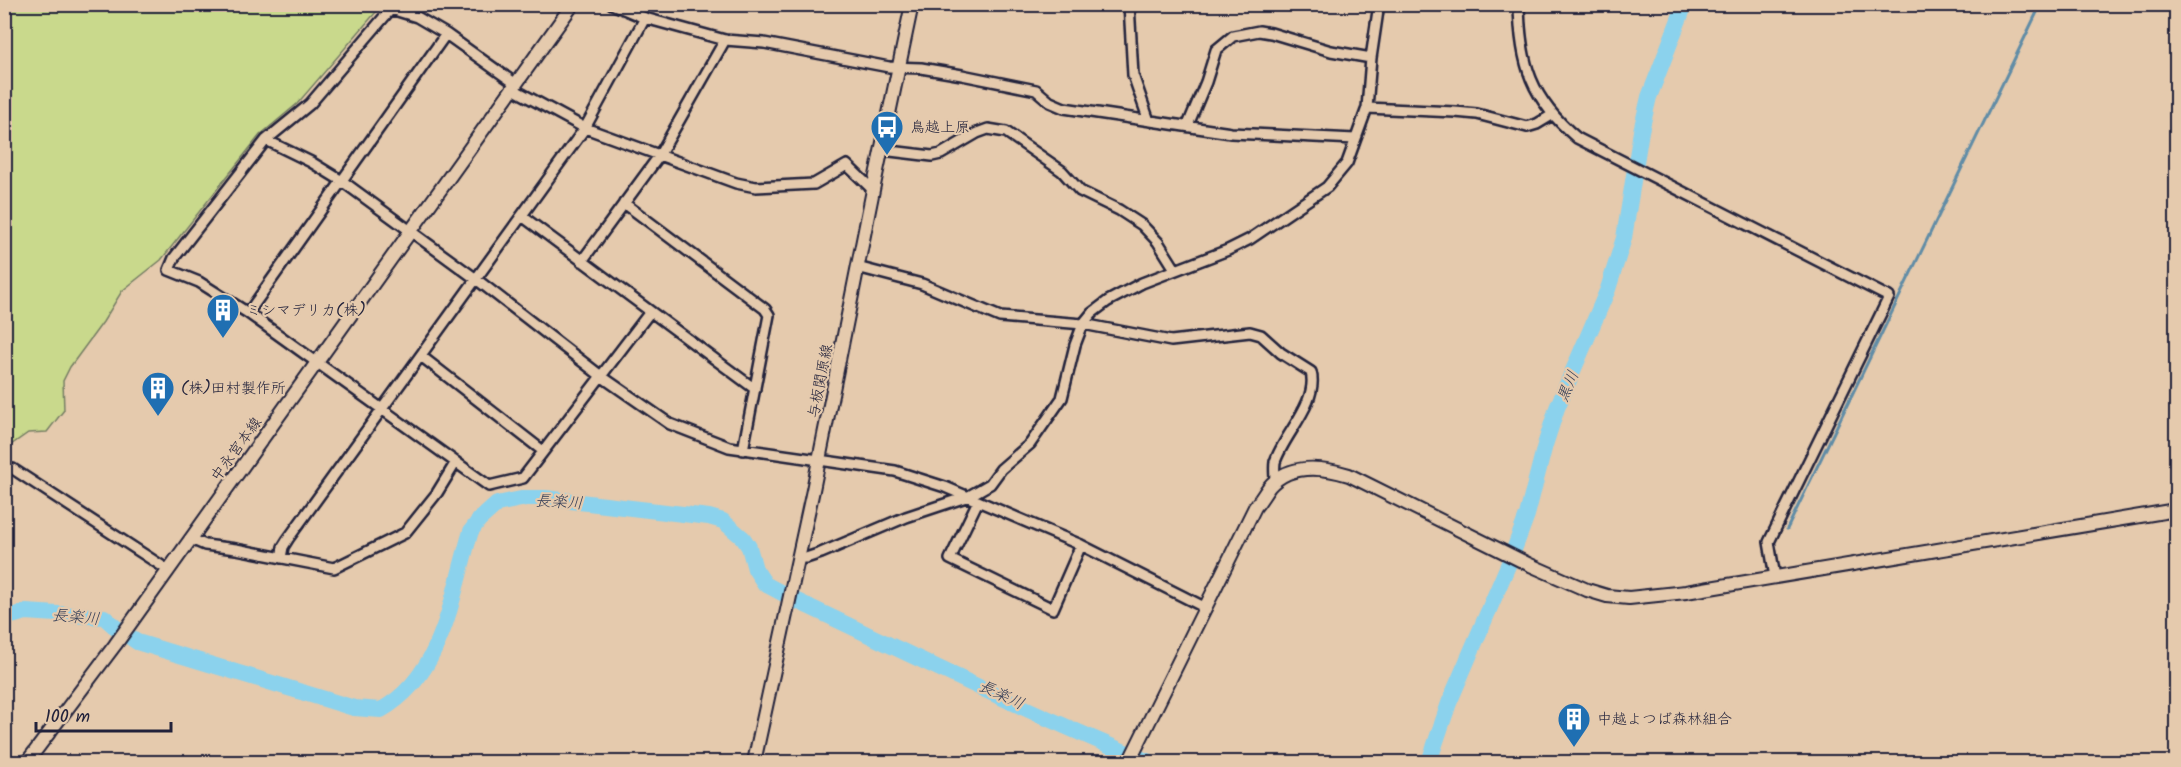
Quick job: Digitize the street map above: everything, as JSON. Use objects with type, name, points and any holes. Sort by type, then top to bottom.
[{"type":"main road","name":"中永宮本線","points":[[27,762],[191,540],[573,4]]},
{"type":"main road","name":"与板関原線","points":[[754,762],[790,599],[912,4]]},
{"type":"main road","points":[[1129,762],[1255,507],[1275,481],[1305,468],[1338,472],[1587,590],[1607,596],[1629,598],[1650,597],[1775,577],[2176,510]]},
{"type":"street","points":[[612,4],[645,18],[725,39],[764,43],[899,68],[921,68],[1036,90],[1050,102],[1064,108],[1232,133],[1355,140]]},
{"type":"street","points":[[1129,4],[1133,75],[1149,120]]},
{"type":"street","points":[[798,558],[821,553],[906,517],[969,496],[990,484],[1001,470],[1030,444],[1062,398],[1075,345],[1083,324],[1092,313],[1142,282],[1228,250],[1250,239],[1328,187],[1347,163],[1367,108],[1379,4]]},
{"type":"street","points":[[1519,4],[1524,62],[1536,91],[1552,115],[1577,138],[1889,297],[1769,542],[1775,577]]},
{"type":"street","points":[[650,312],[523,478],[489,486],[248,313],[199,282],[169,270],[174,258],[266,140],[310,104],[391,9],[417,17],[446,34],[514,86],[585,128],[659,156],[736,183],[756,187],[814,184],[847,165],[873,190]]},
{"type":"street","points":[[281,558],[283,547],[585,128],[645,18]]},
{"type":"street","points":[[1188,125],[1206,82],[1216,50],[1233,36],[1259,31],[1331,51],[1371,58]]},
{"type":"street","points":[[248,313],[424,69],[446,34]]},
{"type":"street","points":[[582,261],[659,156],[725,39]]},
{"type":"street","points":[[1367,108],[1477,114],[1527,127],[1552,115]]},
{"type":"street","points":[[882,150],[932,156],[941,154],[988,129],[1006,132],[1062,171],[1080,191],[1119,210],[1142,225],[1158,242],[1175,269]]},
{"type":"street","points":[[266,140],[311,162],[342,181],[476,279],[601,376],[670,424],[743,450],[895,471],[969,496],[1081,546],[1206,608]]},
{"type":"street","points":[[624,203],[765,309],[769,315],[743,450]]},
{"type":"street","points":[[522,216],[755,389]]},
{"type":"street","points":[[857,267],[922,284],[1000,317],[1083,324],[1171,340],[1250,332],[1261,335],[1281,353],[1311,372],[1313,385],[1309,398],[1275,462],[1275,481]]},
{"type":"street","points":[[421,356],[543,451]]},
{"type":"street","points":[[191,540],[206,545],[334,568],[396,538],[412,526],[437,493],[456,462]]},
{"type":"street","points":[[14,469],[168,570]]},
{"type":"street","points":[[978,501],[950,559],[1053,609],[1081,546]]},
{"type":"green space","points":[[5,4],[382,5],[297,104],[260,135],[161,260],[122,291],[103,322],[70,367],[63,381],[64,410],[47,432],[28,433],[5,449]]},
{"type":"waterway","name":"黒川","points":[[1429,762],[1449,703],[1527,515],[1557,408],[1608,289],[1624,238],[1641,131],[1649,97],[1685,4]]},
{"type":"waterway","points":[[1787,529],[2041,4]]},
{"type":"waterway","name":"長楽川","points":[[4,618],[26,612],[104,617],[137,642],[354,708],[381,710],[402,695],[419,676],[432,654],[451,606],[471,531],[479,520],[497,504],[526,498],[545,498],[709,517],[723,521],[743,538],[749,547],[755,569],[765,584],[971,683],[1149,762]]},
{"type":"place","name":"鳥越上原","points":[[887,156]]},
{"type":"place","name":"ミシマデリカ(株)","points":[[223,339]]},
{"type":"place","name":"(株)田村製作所","points":[[158,417]]},
{"type":"place","name":"中越よつば森林組合","points":[[1574,748]]}]
